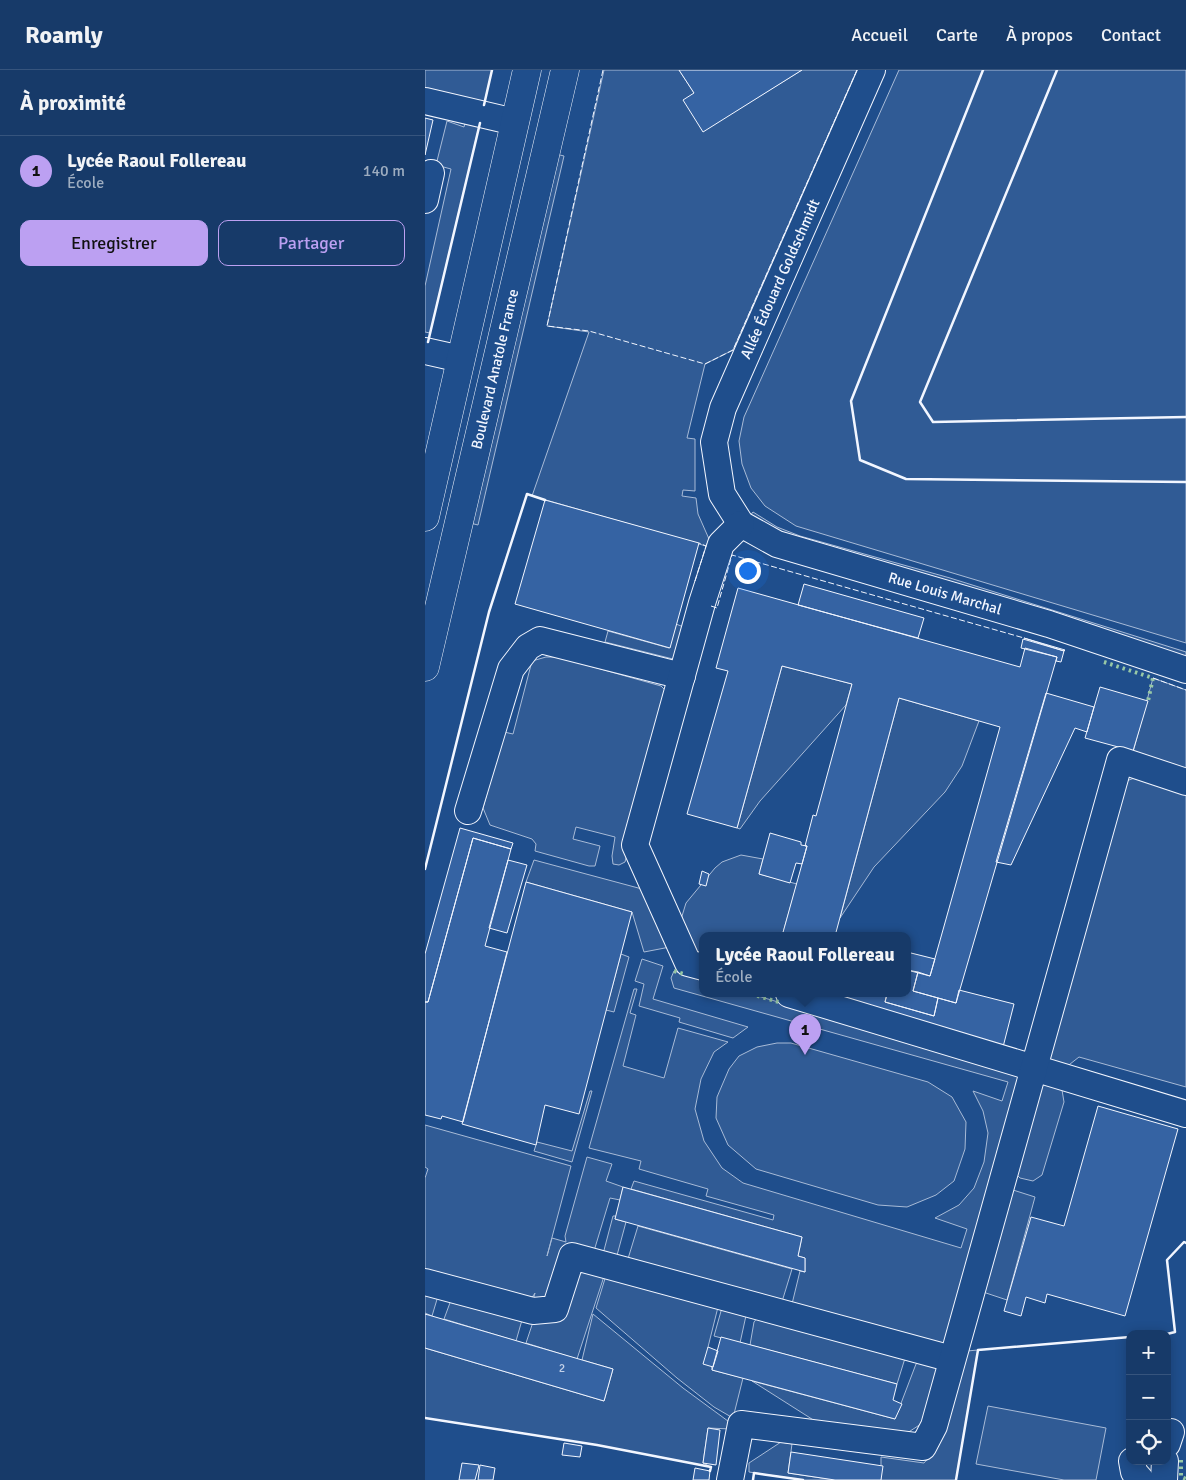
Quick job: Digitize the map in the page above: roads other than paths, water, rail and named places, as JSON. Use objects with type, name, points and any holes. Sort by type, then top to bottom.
[{"type":"main road","points":[[425,517],[527,70]]},
{"type":"main road","name":"Boulevard Anatole France","points":[[425,667],[565,70]]},
{"type":"street","name":"Allée Édouard Goldschmidt","points":[[722,494],[714,442],[723,408],[872,70]]},
{"type":"street","points":[[425,101],[515,122]]},
{"type":"street","points":[[425,200],[431,173]]},
{"type":"street","points":[[425,351],[461,359]]},
{"type":"street","name":"Rue Louis Marchal","points":[[722,494],[741,524],[777,544],[1049,624],[1186,670]]},
{"type":"street","points":[[699,966],[688,963],[635,845],[721,544],[741,524]]},
{"type":"street","points":[[468,811],[511,669],[528,646],[540,640],[682,676]]},
{"type":"street","points":[[730,1480],[733,1455],[741,1424],[923,1447],[934,1426],[1120,760],[1186,782]]},
{"type":"street","points":[[799,997],[1186,1114]]},
{"type":"street","points":[[425,1282],[533,1312],[555,1309],[572,1256],[952,1359]]},
{"type":"street","points":[[1132,1465],[1134,1472],[1141,1480]]},
{"type":"street","points":[[1164,1480],[1165,1465]]},
{"type":"place","name":"Lycée Raoul Follereau","points":[[805,1055]]}]
